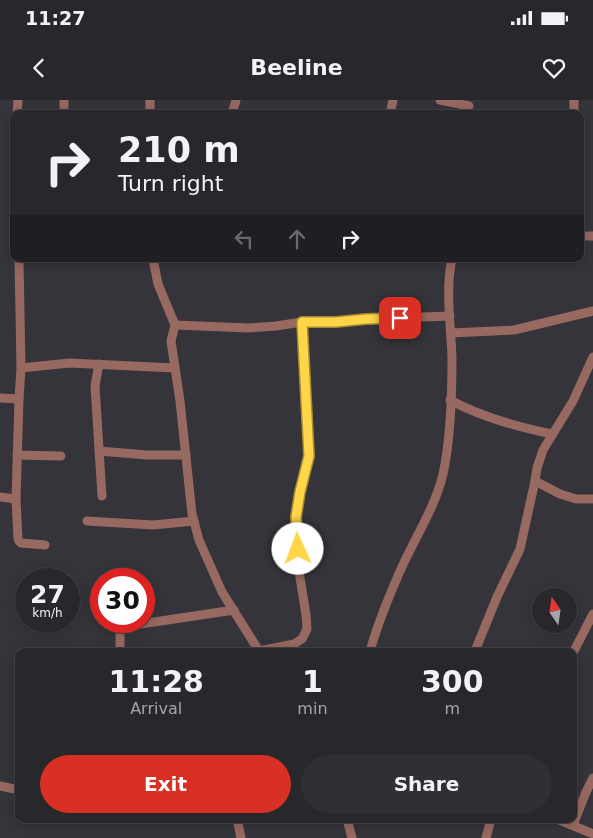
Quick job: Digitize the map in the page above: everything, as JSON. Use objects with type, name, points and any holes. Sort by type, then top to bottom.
[{"type":"street","points":[[440,100],[469,107]]},
{"type":"street","points":[[19,262],[21,368],[16,499],[19,542],[45,545]]},
{"type":"street","points":[[154,262],[158,284],[175,325],[171,342],[180,401],[192,514],[199,540],[222,592],[257,648]]},
{"type":"street","points":[[371,648],[376,629],[440,484],[445,464],[452,358],[450,333],[451,262]]},
{"type":"street","points":[[450,333],[514,330],[593,311]]},
{"type":"street","points":[[175,325],[248,328],[302,322],[450,316]]},
{"type":"street","points":[[274,648],[294,644],[302,639],[307,629],[298,565],[296,517],[309,456],[302,322]]},
{"type":"street","points":[[476,648],[497,597],[520,549],[537,468],[543,450],[573,401],[593,357]]},
{"type":"street","points":[[21,368],[69,363],[175,368]]},
{"type":"street","points":[[99,364],[94,386],[102,496]]},
{"type":"street","points":[[0,398],[19,398]]},
{"type":"street","points":[[450,400],[519,427],[552,434]]},
{"type":"street","points":[[99,451],[147,456],[186,455]]},
{"type":"street","points":[[17,455],[60,456]]},
{"type":"street","points":[[535,481],[560,494],[576,498],[593,499]]},
{"type":"street","points":[[0,498],[16,499]]},
{"type":"street","points":[[87,521],[153,525],[194,521]]},
{"type":"street","points":[[120,648],[120,632],[122,628],[234,610]]},
{"type":"street","points":[[576,648],[593,614]]},
{"type":"street","points":[[577,815],[593,778]]},
{"type":"street","points":[[0,786],[15,789]]},
{"type":"street","points":[[238,823],[241,838]]},
{"type":"street","points":[[348,823],[352,838]]},
{"type":"street","points":[[486,838],[490,823]]},
{"type":"street","points":[[568,823],[593,834]]},
{"type":"route","points":[[298,549],[296,517],[309,456],[302,322],[400,318]]}]
